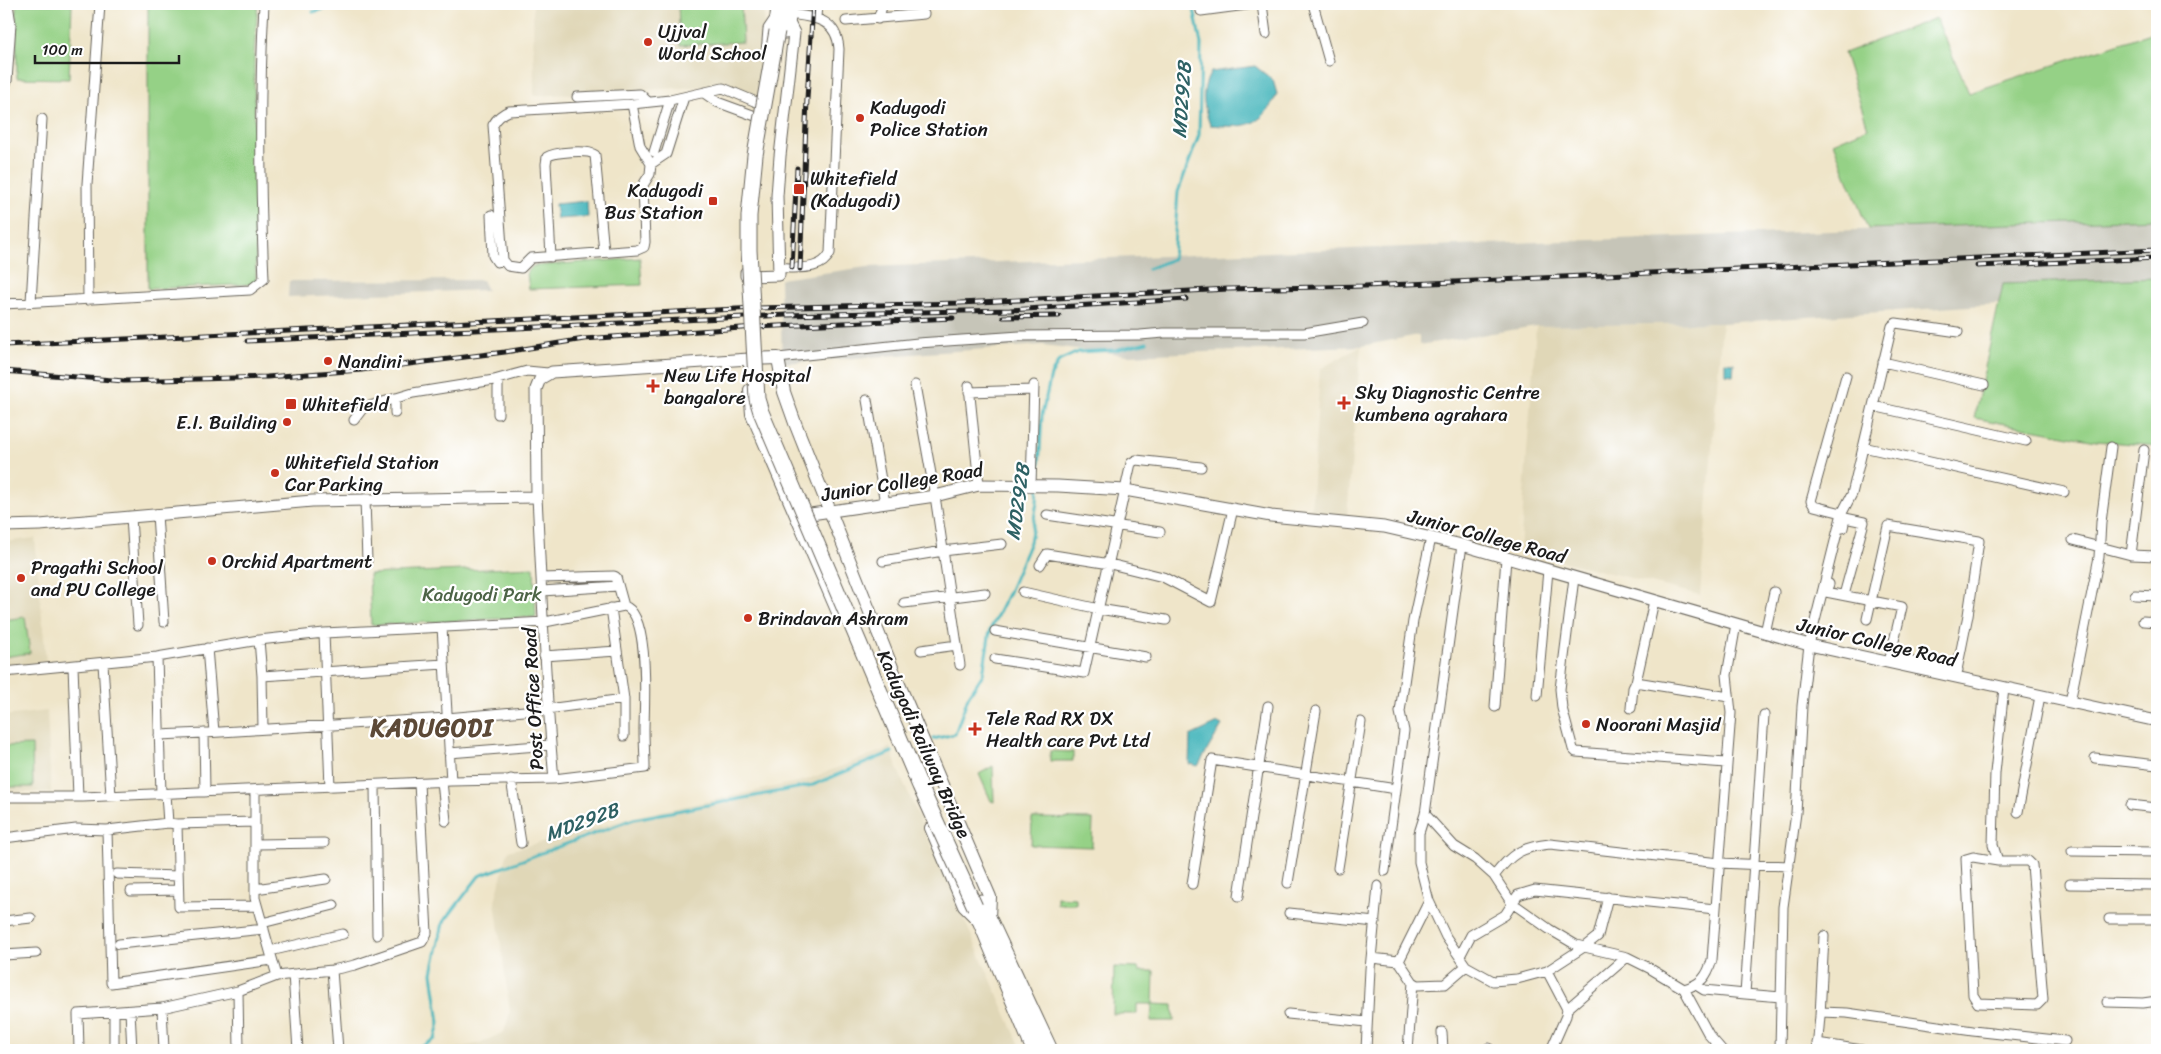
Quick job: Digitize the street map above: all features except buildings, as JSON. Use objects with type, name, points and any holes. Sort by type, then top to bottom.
[{"type":"main road","name":"Kadugodi Railway Bridge","points":[[784,17],[751,190],[749,250],[757,399],[822,558],[985,920]]},
{"type":"main road","points":[[1034,1050],[985,920],[990,897],[895,675],[784,392],[778,358],[749,360],[752,414],[795,516],[895,740],[964,906],[985,920],[1050,1050]]},
{"type":"street","points":[[7,81],[11,24],[8,4]]},
{"type":"street","points":[[88,300],[87,184],[100,4]]},
{"type":"street","points":[[4,304],[250,290],[264,279],[261,198],[261,64],[264,4]]},
{"type":"street","points":[[816,18],[817,4]]},
{"type":"street","points":[[878,19],[883,4]]},
{"type":"street","points":[[1201,11],[1254,4]]},
{"type":"street","points":[[1262,4],[1266,34]]},
{"type":"street","points":[[1313,4],[1329,61]]},
{"type":"street","points":[[846,21],[924,14]]},
{"type":"street","points":[[779,268],[818,266],[830,253],[839,49],[838,38],[832,29],[816,18],[784,17],[769,29],[761,104],[744,196],[742,259],[746,276],[779,275],[777,196],[794,33],[784,17]]},
{"type":"street","points":[[632,104],[640,146],[651,164],[650,174],[643,185],[644,247],[637,250],[530,258],[525,266],[517,268],[508,266],[503,260],[493,125],[502,114],[509,111],[670,100],[722,88],[761,104]]},
{"type":"street","points":[[704,92],[717,102],[758,117]]},
{"type":"street","points":[[577,97],[640,94],[648,102]]},
{"type":"street","points":[[651,164],[666,154],[684,97]]},
{"type":"street","points":[[654,152],[670,100]]},
{"type":"street","points":[[31,302],[42,119]]},
{"type":"street","points":[[551,257],[546,164],[547,157],[555,154],[592,152],[595,155],[604,252]]},
{"type":"street","points":[[491,214],[493,256],[497,262],[503,260]]},
{"type":"street","points":[[778,358],[918,343],[1020,336],[1304,333],[1363,323]]},
{"type":"street","points":[[1780,1050],[1783,907],[1796,813],[1802,706],[1809,645],[1842,513],[1852,494],[1892,326],[1894,323],[1958,332]]},
{"type":"street","points":[[354,420],[362,408],[412,393],[498,379],[527,371],[548,373],[749,360]]},
{"type":"street","points":[[1883,362],[1984,385]]},
{"type":"street","points":[[4,526],[40,525],[284,503],[365,499],[537,497],[536,388],[540,379],[548,373]]},
{"type":"street","points":[[1842,513],[1814,506],[1811,501],[1846,376]]},
{"type":"street","points":[[498,379],[498,414]]},
{"type":"street","points":[[915,385],[935,496],[960,664]]},
{"type":"street","points":[[979,484],[969,389],[1033,388],[1031,485]]},
{"type":"street","points":[[395,398],[395,413]]},
{"type":"street","points":[[867,400],[885,503]]},
{"type":"street","points":[[1873,406],[2026,441]]},
{"type":"street","points":[[1863,447],[2064,492]]},
{"type":"street","points":[[2070,702],[2101,547],[2101,522],[2111,447]]},
{"type":"street","points":[[2131,555],[2144,450]]},
{"type":"street","points":[[995,659],[1084,673],[1110,564],[1128,468],[1136,460],[1201,467]]},
{"type":"street","name":"Junior College Road","points":[[795,516],[935,496],[979,484],[1125,490],[1271,516],[1384,527],[1462,545],[1809,645],[1931,668],[2004,688],[2157,721]]},
{"type":"street","name":"Post Office Road","points":[[537,497],[545,622],[544,656],[547,709],[554,779]]},
{"type":"street","points":[[365,499],[367,561]]},
{"type":"street","points":[[1040,565],[1048,554],[1110,564],[1163,577],[1211,602],[1233,510]]},
{"type":"street","points":[[156,514],[164,622]]},
{"type":"street","points":[[1047,515],[1160,532]]},
{"type":"street","points":[[131,517],[138,625]]},
{"type":"street","points":[[1844,595],[1864,522],[1845,518],[1826,592],[1902,607],[1890,658],[1931,668]]},
{"type":"street","points":[[1867,618],[1888,526],[1979,541],[1957,674]]},
{"type":"street","points":[[1385,871],[1404,731],[1400,712],[1405,676],[1413,620],[1432,538]]},
{"type":"street","points":[[2073,540],[2131,555],[2157,556]]},
{"type":"street","points":[[884,561],[1002,544]]},
{"type":"street","points":[[1462,545],[1424,814],[1419,834],[1419,862],[1429,901],[1446,937],[1466,966],[1493,981],[1517,979],[1547,971],[1584,947],[1598,936],[1608,897]]},
{"type":"street","points":[[1495,707],[1506,558]]},
{"type":"street","points":[[1537,696],[1548,570]]},
{"type":"street","points":[[541,578],[614,576],[616,577],[624,606]]},
{"type":"street","points":[[1574,578],[1560,689],[1562,708],[1573,749],[1576,752],[1726,763]]},
{"type":"street","points":[[542,591],[618,586]]},
{"type":"street","points":[[904,603],[985,592]]},
{"type":"street","points":[[1023,592],[1099,609],[1166,620]]},
{"type":"street","points":[[1765,633],[1774,592]]},
{"type":"street","points":[[2135,596],[2157,596]]},
{"type":"street","points":[[1631,708],[1633,688],[1636,682],[1654,601]]},
{"type":"street","points":[[4,672],[157,657],[259,640],[324,634],[545,622],[624,606],[630,608],[638,624],[646,681],[645,768],[554,779],[446,781],[375,786],[4,798]]},
{"type":"street","points":[[611,608],[624,699],[624,736]]},
{"type":"street","points":[[2143,621],[2157,622]]},
{"type":"street","points":[[1684,990],[1703,981],[1710,967],[1731,713],[1727,675],[1736,624]]},
{"type":"street","points":[[442,627],[449,753],[446,781],[446,821]]},
{"type":"street","points":[[995,631],[1146,657]]},
{"type":"street","points":[[324,634],[330,787]]},
{"type":"street","points":[[259,640],[263,729]]},
{"type":"street","points":[[921,650],[957,644]]},
{"type":"street","points":[[208,648],[214,732]]},
{"type":"street","points":[[544,656],[617,650]]},
{"type":"street","points":[[157,657],[159,735],[164,794],[172,823],[181,908],[257,906]]},
{"type":"street","points":[[103,663],[111,796]]},
{"type":"street","points":[[262,676],[325,670],[444,664]]},
{"type":"street","points":[[73,666],[78,797]]},
{"type":"street","points":[[1636,682],[1729,696]]},
{"type":"street","points":[[1998,861],[1993,845],[1993,827],[1995,773],[2004,688]]},
{"type":"street","points":[[2018,812],[2040,696]]},
{"type":"street","points":[[159,735],[447,718],[547,709],[624,699]]},
{"type":"street","points":[[1239,896],[1268,706]]},
{"type":"street","points":[[1288,883],[1316,711]]},
{"type":"street","points":[[1745,994],[1764,715]]},
{"type":"street","points":[[1338,868],[1360,722]]},
{"type":"street","points":[[204,733],[204,792]]},
{"type":"street","points":[[449,753],[550,745]]},
{"type":"street","points":[[2095,758],[2157,765]]},
{"type":"street","points":[[1192,884],[1212,760],[1396,789]]},
{"type":"street","points":[[511,779],[521,843]]},
{"type":"street","points":[[79,1050],[78,1014],[114,1013],[162,1008],[238,991],[277,976],[332,970],[364,962],[422,942],[427,933],[419,782]]},
{"type":"street","points":[[375,786],[377,935]]},
{"type":"street","points":[[255,790],[255,889],[257,906],[277,976]]},
{"type":"street","points":[[2130,806],[2157,808]]},
{"type":"street","points":[[1424,814],[1454,846],[1475,859],[1494,876],[1511,902],[1549,929],[1576,945],[1627,957],[1649,968],[1684,990],[1709,1035],[1722,1050]]},
{"type":"street","points":[[4,838],[76,829],[106,830],[172,823],[255,822]]},
{"type":"street","points":[[106,830],[112,983],[271,955],[343,934]]},
{"type":"street","points":[[255,844],[324,843]]},
{"type":"street","points":[[1494,876],[1516,852],[1534,846],[1550,844],[1719,863],[1789,866]]},
{"type":"street","points":[[2072,851],[2157,852]]},
{"type":"street","points":[[1972,857],[1998,861],[2028,861],[2032,864],[2043,999],[2037,1005],[1978,1003],[1973,995],[1966,860],[1972,857]]},
{"type":"street","points":[[117,874],[178,876]]},
{"type":"street","points":[[255,889],[326,880]]},
{"type":"street","points":[[2070,884],[2157,885]]},
{"type":"street","points":[[1366,1050],[1371,958],[1378,886]]},
{"type":"street","points":[[131,891],[178,890]]},
{"type":"street","points":[[1460,956],[1471,935],[1505,915],[1511,902],[1518,895],[1535,890],[1715,909]]},
{"type":"street","points":[[1518,895],[1520,908]]},
{"type":"street","points":[[1399,961],[1429,901]]},
{"type":"street","points":[[119,944],[263,926],[334,905]]},
{"type":"street","points":[[1289,912],[1375,922]]},
{"type":"street","points":[[4,921],[31,918]]},
{"type":"street","points":[[2109,918],[2157,919]]},
{"type":"street","points":[[1824,936],[1817,1047],[1862,1050]]},
{"type":"street","points":[[4,955],[36,953]]},
{"type":"street","points":[[1567,1008],[1627,957]]},
{"type":"street","points":[[1371,958],[1399,961]]},
{"type":"street","points":[[1399,961],[1413,982],[1418,985],[1433,986],[1445,984],[1466,966]]},
{"type":"street","points":[[332,970],[338,1050]]},
{"type":"street","points":[[1547,971],[1567,1008],[1566,1016],[1551,1050]]},
{"type":"street","points":[[293,974],[298,1050]]},
{"type":"street","points":[[1408,1050],[1413,982]]},
{"type":"street","points":[[1696,985],[1704,990],[1781,997]]},
{"type":"street","points":[[238,991],[239,1050]]},
{"type":"street","points":[[2107,1002],[2143,1004],[2157,1001]]},
{"type":"street","points":[[162,1008],[164,1050]]},
{"type":"street","points":[[130,1011],[132,1050]]},
{"type":"street","points":[[1820,1012],[1847,1013],[1973,1031],[2065,1041]]},
{"type":"street","points":[[114,1013],[114,1050]]},
{"type":"street","points":[[1288,1014],[1367,1022]]},
{"type":"street","points":[[1442,1032],[1443,1050]]},
{"type":"shaded area","name":"Ujjval World School","points":[[533,4],[765,4],[761,97],[735,85],[534,96]]},
{"type":"shaded area","points":[[2157,219],[2157,278],[2003,284],[1998,304],[1722,323],[1536,326],[1419,345],[1419,335],[1361,346],[1128,355],[1043,345],[782,363],[780,279],[867,267]]},
{"type":"shaded area","points":[[482,280],[487,290],[288,297],[289,281]]},
{"type":"shaded area","points":[[1722,323],[1700,595],[1520,551],[1536,326]]},
{"type":"shaded area","points":[[1361,346],[1347,517],[1311,513],[1320,369]]},
{"type":"shaded area","name":"Pragathi School and PU College","points":[[35,538],[46,661],[4,667],[4,542]]},
{"type":"shaded area","points":[[47,711],[51,792],[4,792],[4,716]]},
{"type":"shaded area","points":[[891,747],[897,768],[1022,1050],[449,1050],[481,1043],[504,1032],[510,1012],[495,901],[508,851],[638,816],[806,780]]},
{"type":"green space","points":[[16,4],[72,4],[69,79],[17,78]]},
{"type":"green space","points":[[148,4],[258,4],[254,54],[256,284],[148,289]]},
{"type":"green space","points":[[678,4],[741,4],[743,42],[680,45]]},
{"type":"green space","points":[[1936,18],[1969,93],[2157,31],[2157,219],[1868,229],[1833,143],[1868,128],[1844,53]]},
{"type":"green space","points":[[640,258],[642,285],[529,289],[527,273],[533,266]]},
{"type":"green space","points":[[2157,278],[2157,446],[2096,441],[1974,418],[2003,284]]},
{"type":"green space","name":"Kadugodi Park","points":[[534,567],[536,617],[371,625],[369,574]]},
{"type":"green space","points":[[25,617],[30,653],[4,657],[4,620]]},
{"type":"green space","points":[[4,726],[5,746],[32,745],[33,787],[4,787]]},
{"type":"green space","points":[[1050,751],[1073,752],[1073,761],[1050,761]]},
{"type":"green space","points":[[993,766],[994,802],[991,801],[979,774]]},
{"type":"green space","points":[[1032,818],[1093,819],[1092,847],[1031,845]]},
{"type":"green space","points":[[1057,897],[1076,898],[1076,904],[1057,904]]},
{"type":"green space","points":[[1114,967],[1154,971],[1153,1004],[1173,1005],[1174,1021],[1151,1021],[1152,1004],[1137,1004],[1137,1014],[1113,1014]]},
{"type":"water","points":[[1255,66],[1273,80],[1277,94],[1265,114],[1258,120],[1242,125],[1210,125],[1204,92],[1211,72]]},
{"type":"water","points":[[587,201],[588,217],[557,219],[555,204]]},
{"type":"water","points":[[1725,362],[1734,363],[1733,375],[1725,374]]},
{"type":"water","points":[[1218,723],[1222,725],[1198,766],[1189,764],[1190,736]]},
{"type":"waterway","points":[[313,12],[326,8],[331,4]]},
{"type":"waterway","points":[[355,4],[370,6],[378,4]]},
{"type":"waterway","name":"MD292B","points":[[1148,269],[1173,259],[1178,192],[1199,135],[1201,44],[1193,4]]},
{"type":"waterway","name":"MD292B","points":[[933,739],[955,734],[968,697],[983,674],[990,630],[1009,592],[1030,542],[1037,502],[1042,415],[1051,375],[1059,361],[1078,352],[1115,350],[1147,342]]},
{"type":"waterway","name":"MD292B","points":[[411,1050],[435,1039],[439,1023],[432,973],[443,923],[479,876],[634,819],[813,785],[892,752]]},
{"type":"railway","points":[[800,269],[813,4]]},
{"type":"railway","points":[[792,268],[797,168]]},
{"type":"railway","points":[[4,345],[757,308],[960,303],[1228,289],[1365,286],[2157,250]]},
{"type":"railway","points":[[1977,266],[2157,258]]},
{"type":"railway","points":[[247,341],[786,315],[1010,310],[1186,299]]},
{"type":"railway","points":[[1003,317],[1059,316]]},
{"type":"railway","points":[[4,371],[124,381],[267,377],[361,370],[505,352],[584,339],[756,327],[953,318]]},
{"type":"place","name":"Ujjval World School","points":[[648,42]]},
{"type":"place","name":"Kadugodi Police Station","points":[[860,118]]},
{"type":"place","name":"Whitefield (Kadugodi)","points":[[799,189]]},
{"type":"place","name":"Kadugodi Bus Station","points":[[713,201]]},
{"type":"place","name":"Nandini","points":[[328,361]]},
{"type":"place","name":"New Life Hospital bangalore","points":[[653,386]]},
{"type":"place","name":"Sky Diagnostic Centre kumbena agrahara","points":[[1344,403]]},
{"type":"place","name":"Whitefield","points":[[291,404]]},
{"type":"place","name":"E.I. Building","points":[[287,422]]},
{"type":"place","name":"Whitefield Station Car Parking","points":[[275,473]]},
{"type":"place","name":"Orchid Apartment","points":[[212,561]]},
{"type":"place","name":"Pragathi School and PU College","points":[[21,578]]},
{"type":"place","name":"Brindavan Ashram","points":[[748,618]]},
{"type":"place","name":"Noorani Masjid","points":[[1586,724]]},
{"type":"place","name":"Tele Rad RX DX Health care Pvt Ltd","points":[[975,729]]},
{"type":"district","name":"KADUGODI","points":[[432,728]]}]
